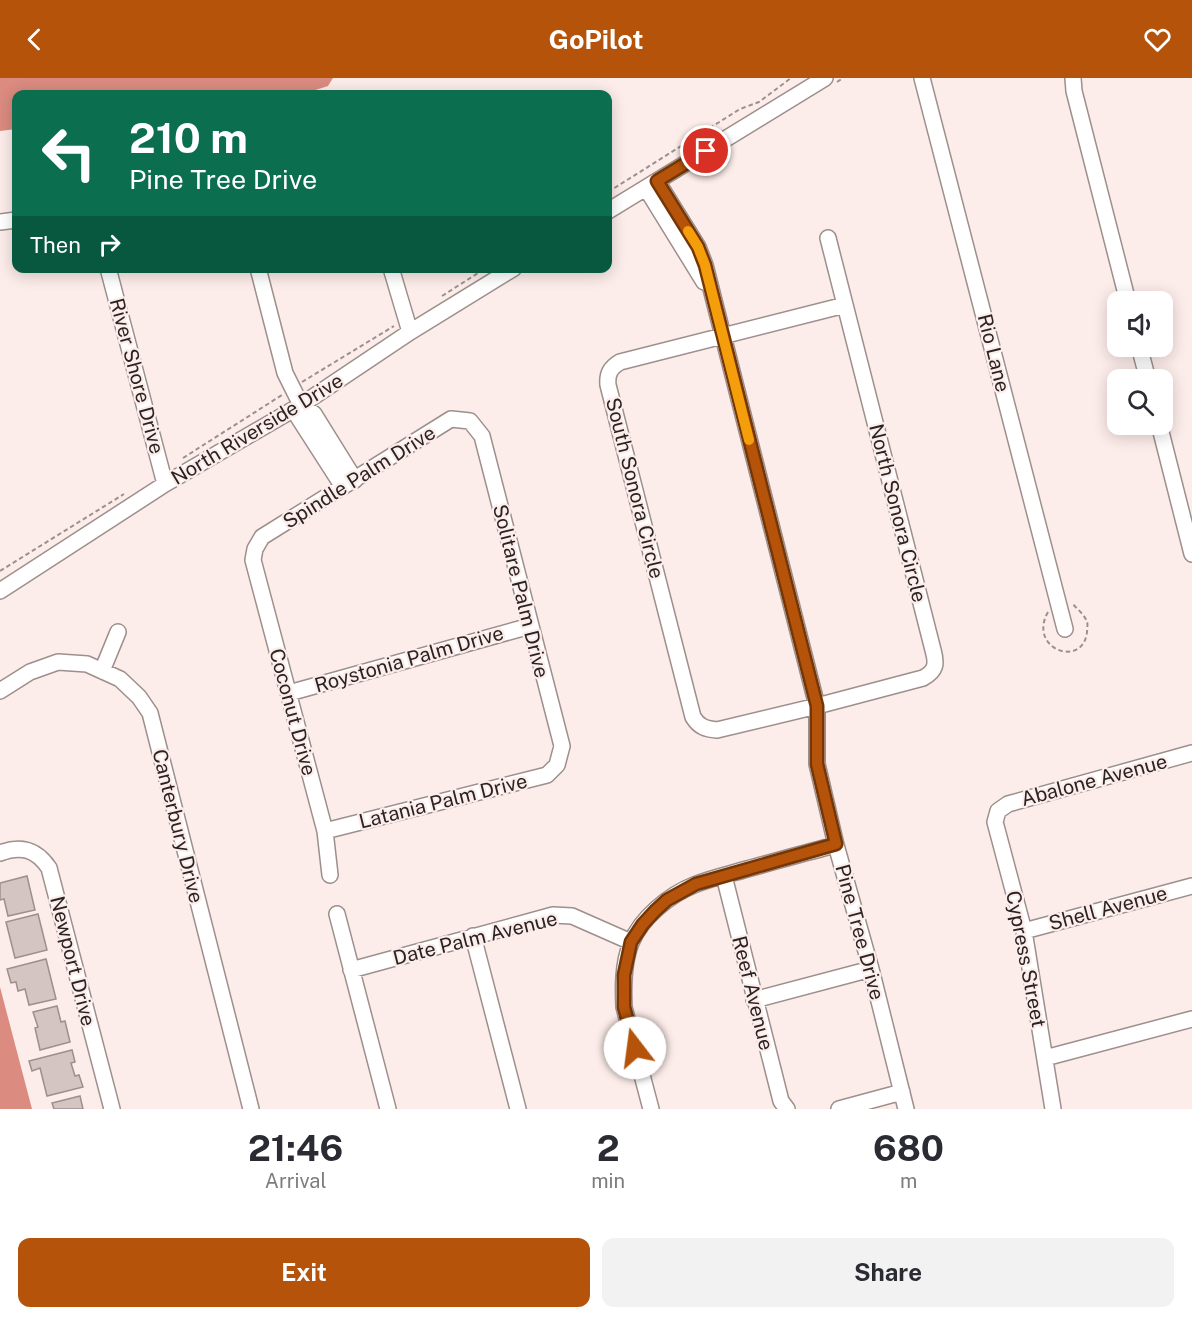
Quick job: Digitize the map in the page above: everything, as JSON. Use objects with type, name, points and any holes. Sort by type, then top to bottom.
[{"type":"street","points":[[612,209],[825,78]]},
{"type":"street","name":"Rio Lane","points":[[922,78],[1065,629]]},
{"type":"street","points":[[1073,78],[1074,90],[1125,291]]},
{"type":"street","name":"Pine Tree Drive","points":[[652,185],[698,247],[705,265],[817,706],[817,764],[906,1109]]},
{"type":"street","name":"North Sonora Circle","points":[[817,706],[923,678],[930,674],[936,659],[828,238]]},
{"type":"street","name":"River Shore Drive","points":[[109,273],[165,484]]},
{"type":"street","points":[[259,273],[285,373],[301,405],[298,417],[349,483]]},
{"type":"street","points":[[392,273],[408,326]]},
{"type":"street","name":"North Riverside Drive","points":[[0,591],[165,484],[301,405],[408,326],[505,273]]},
{"type":"street","name":"South Sonora Circle","points":[[817,706],[717,730],[706,729],[693,717],[608,379],[613,366],[620,362],[845,305]]},
{"type":"street","name":"Spindle Palm Drive","points":[[255,549],[262,537],[451,419],[470,421]]},
{"type":"street","name":"Solitare Palm Drive","points":[[470,421],[482,436],[562,746],[557,765]]},
{"type":"street","points":[[1162,435],[1192,554]]},
{"type":"street","name":"Coconut Drive","points":[[255,549],[253,560],[325,831],[330,875]]},
{"type":"street","name":"Roystonia Palm Drive","points":[[289,693],[530,626]]},
{"type":"street","points":[[102,671],[118,632]]},
{"type":"street","name":"Canterbury Drive","points":[[0,691],[30,672],[58,662],[87,664],[120,679],[139,696],[150,713],[251,1109]]},
{"type":"street","name":"Abalone Avenue","points":[[998,810],[1008,804],[1192,753]]},
{"type":"street","name":"Latania Palm Drive","points":[[325,831],[547,775],[557,765]]},
{"type":"street","name":"Cypress Street","points":[[998,810],[994,822],[1024,930],[1053,1109]]},
{"type":"street","points":[[651,1109],[624,1007],[624,975],[631,942],[649,917],[667,900],[696,884],[836,844]]},
{"type":"street","name":"Newport Drive","points":[[0,853],[12,848],[26,849],[43,859],[50,868],[112,1109]]},
{"type":"street","name":"Reef Avenue","points":[[724,876],[781,1101],[787,1109]]},
{"type":"street","name":"Shell Avenue","points":[[1024,930],[1192,886]]},
{"type":"street","points":[[337,914],[388,1109]]},
{"type":"street","name":"Date Palm Avenue","points":[[351,970],[553,915],[572,916],[631,942]]},
{"type":"street","points":[[473,936],[518,1109]]},
{"type":"street","points":[[754,1000],[871,969]]},
{"type":"street","points":[[1045,1058],[1192,1018]]},
{"type":"street","points":[[839,1109],[902,1092]]},
{"type":"path","points":[[612,189],[740,109],[759,102],[791,78]]},
{"type":"path","points":[[436,300],[478,273]]},
{"type":"path","points":[[183,457],[293,388],[408,326]]},
{"type":"path","points":[[0,571],[131,489]]},
{"type":"shaded area","points":[[0,78],[333,78],[328,86],[316,90],[12,90],[12,130],[0,131]]},
{"type":"shaded area","points":[[0,987],[32,1109],[0,1109]]},
{"type":"building","points":[[27,876],[35,910],[8,916],[4,899],[0,900],[0,883]]},
{"type":"building","points":[[38,914],[47,950],[15,958],[6,922]]},
{"type":"building","points":[[46,959],[56,999],[29,1005],[25,989],[18,991],[16,982],[11,983],[7,969]]},
{"type":"building","points":[[57,1006],[61,1022],[65,1021],[70,1042],[40,1050],[35,1028],[38,1027],[33,1012]]},
{"type":"building","points":[[72,1050],[75,1062],[71,1063],[75,1076],[79,1075],[83,1087],[47,1096],[40,1068],[32,1071],[29,1061]]},
{"type":"building","points":[[80,1096],[83,1109],[54,1109],[52,1103]]},
{"type":"slow traffic","points":[[688,231],[705,265],[749,440]]},
{"type":"route","points":[[635,1048],[624,1007],[624,975],[631,942],[655,911],[667,900],[696,884],[836,844],[817,764],[817,706],[705,265],[698,247],[657,181],[706,151]]}]
